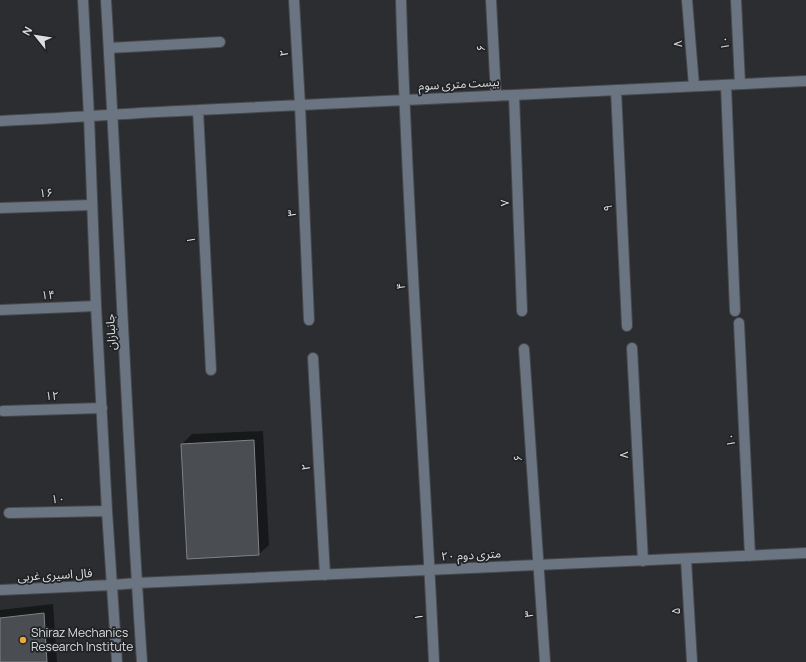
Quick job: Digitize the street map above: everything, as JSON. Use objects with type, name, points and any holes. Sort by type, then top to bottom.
[{"type":"street","name":"جانبازان","points":[[83,0],[96,306],[117,662]]},
{"type":"street","name":"جانبازان","points":[[106,0],[142,662]]},
{"type":"street","name":"۲","points":[[294,0],[300,105]]},
{"type":"street","name":"۴","points":[[401,0],[404,100],[430,570]]},
{"type":"street","name":"۶","points":[[492,0],[496,96]]},
{"type":"street","name":"۸","points":[[687,0],[694,86]]},
{"type":"street","name":"۱۰","points":[[736,0],[740,84]]},
{"type":"street","points":[[108,48],[220,42]]},
{"type":"street","name":"بیست متری سوم","points":[[0,121],[112,114],[806,81]]},
{"type":"street","points":[[726,85],[735,311]]},
{"type":"street","name":"۹","points":[[616,90],[627,326]]},
{"type":"street","name":"۷","points":[[514,95],[522,311]]},
{"type":"street","name":"۳","points":[[300,105],[309,320]]},
{"type":"street","name":"۱","points":[[198,110],[211,370]]},
{"type":"street","name":"۱۶","points":[[0,208],[92,205]]},
{"type":"street","name":"۱۴","points":[[0,310],[96,306]]},
{"type":"street","name":"۱۰","points":[[739,323],[750,556]]},
{"type":"street","name":"۸","points":[[632,348],[643,561]]},
{"type":"street","name":"۶","points":[[524,349],[539,565]]},
{"type":"street","name":"۲","points":[[313,358],[325,575]]},
{"type":"street","name":"۱۲","points":[[3,411],[102,408]]},
{"type":"street","name":"۱۰","points":[[9,513],[107,511]]},
{"type":"street","name":"۲۰ متری دوم","points":[[137,583],[806,553]]},
{"type":"street","name":"۵","points":[[686,559],[692,662]]},
{"type":"street","name":"۳","points":[[539,565],[545,662]]},
{"type":"street","name":"۱","points":[[430,570],[434,662]]},
{"type":"street","name":"فال اسیری غربی","points":[[0,590],[137,583]]},
{"type":"building","points":[[254,440],[259,555],[187,559],[181,444]]},
{"type":"building","name":"Shiraz Mechanics Research Institute","points":[[44,613],[47,662],[0,662],[0,618]]},
{"type":"place","name":"Shiraz Mechanics Research Institute","points":[[23,640]]}]
